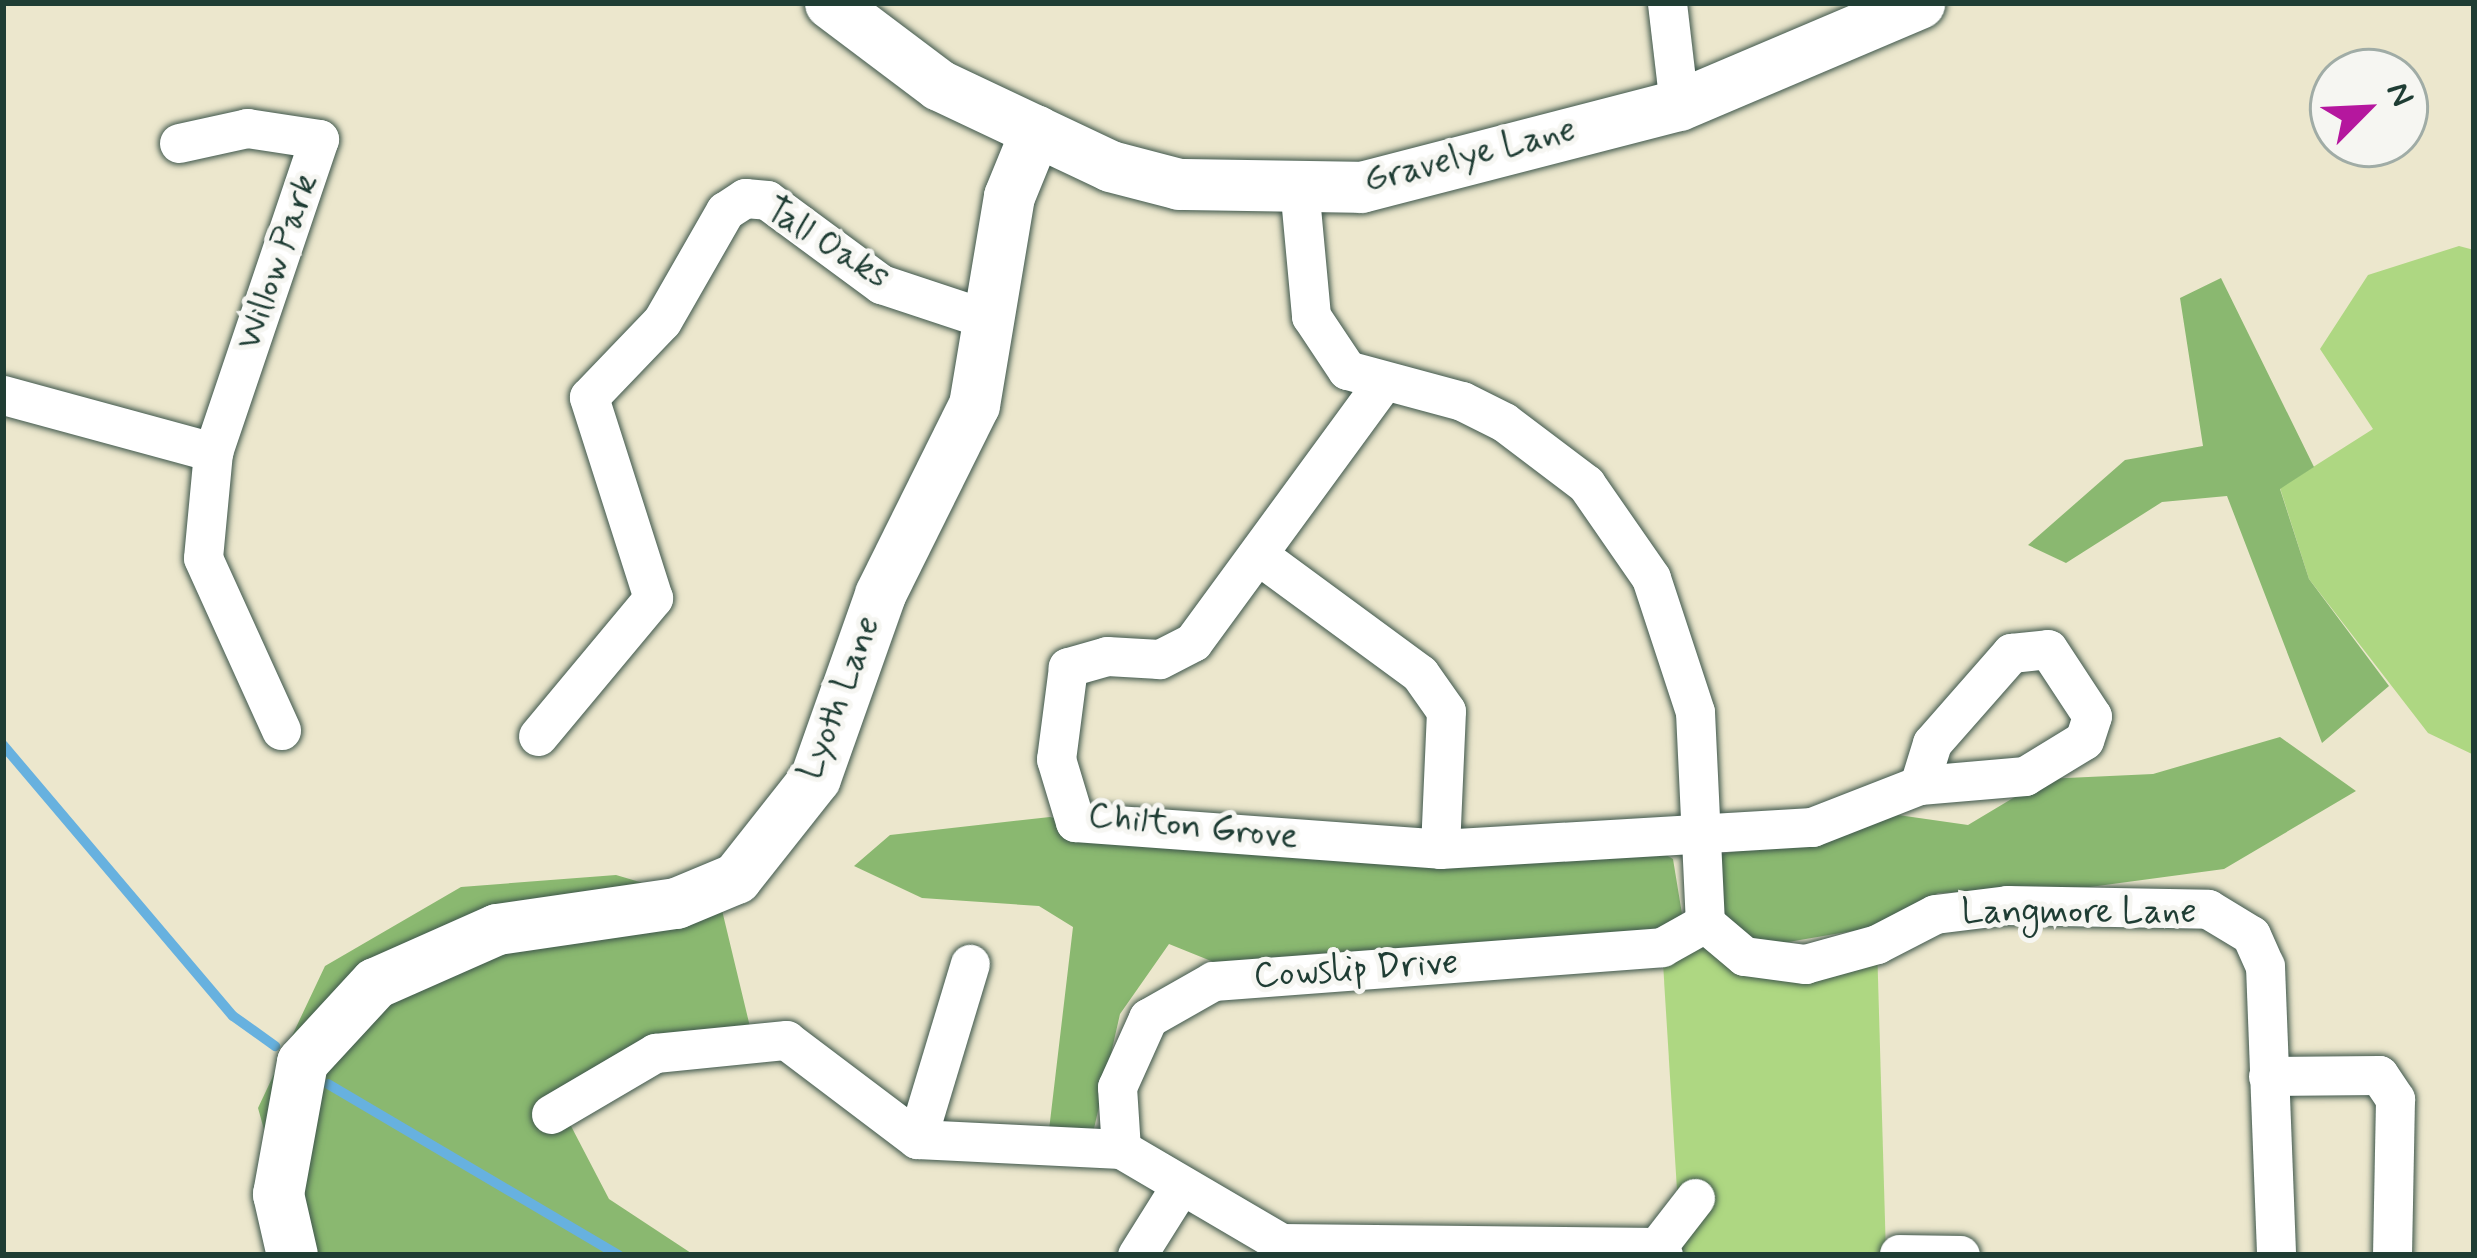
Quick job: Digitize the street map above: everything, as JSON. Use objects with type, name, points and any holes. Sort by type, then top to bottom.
[{"type":"street","name":"Gravelye Lane","points":[[830,3],[939,85],[1109,166],[1179,184],[1361,187],[1679,105],[1919,3]]},
{"type":"street","points":[[1667,3],[1679,105]]},
{"type":"street","name":"Willow Park","points":[[178,143],[247,128],[319,139],[213,452],[203,558],[281,730]]},
{"type":"street","name":"Lyoth Lane","points":[[292,1255],[278,1194],[302,1062],[376,983],[496,928],[676,903],[736,878],[815,778],[880,595],[974,405],[983,318],[1009,196],[1036,130]]},
{"type":"street","points":[[1299,186],[1311,316],[1347,370],[1381,385],[1462,400],[1504,422],[1586,484],[1628,535],[1678,646],[1695,712],[1705,923]]},
{"type":"street","name":"Tall Oaks","points":[[538,736],[668,600],[589,397],[662,321],[725,211],[746,198],[767,200],[881,284],[983,318]]},
{"type":"street","name":"Chilton Grove","points":[[1381,385],[1261,557],[1193,642],[1159,659],[1107,656],[1068,667],[1056,759],[1075,822],[1440,848],[1812,826],[1919,785]]},
{"type":"street","points":[[3,395],[213,452]]},
{"type":"street","points":[[1261,557],[1420,674],[1446,711],[1440,848]]},
{"type":"street","name":"Langmore Lane","points":[[1705,923],[1744,956],[1805,964],[1877,944],[1935,914],[2007,905],[2208,909],[2251,935],[2265,965],[2276,1255]]},
{"type":"street","name":"Cowslip Drive","points":[[1120,1149],[1117,1087],[1148,1018],[1213,981],[1662,947],[1705,923]]},
{"type":"street","points":[[917,1139],[970,964]]},
{"type":"street","points":[[551,1114],[655,1053],[786,1040],[917,1139],[1120,1149],[1179,1188],[1281,1244],[1660,1251],[1695,1198]]},
{"type":"street","points":[[2267,1076],[2379,1076],[2395,1099],[2392,1255]]},
{"type":"street","points":[[1137,1255],[1179,1188]]},
{"type":"street","points":[[1898,1247],[1960,1255]]},
{"type":"green space","points":[[2459,246],[2474,250],[2474,755],[2428,733],[2309,579],[2280,488],[2373,429],[2320,349],[2368,275]]},
{"type":"green space","points":[[2221,278],[2314,467],[2280,489],[2309,579],[2389,686],[2322,743],[2227,496],[2162,502],[2066,563],[2028,545],[2125,460],[2203,446],[2180,298]]},
{"type":"green space","points":[[2280,737],[2356,791],[2224,869],[2090,887],[1938,893],[1876,927],[1747,949],[1715,921],[1713,856],[1898,815],[1968,825],[2045,779],[2153,774]]},
{"type":"green space","points":[[1050,817],[1182,847],[1656,849],[1673,859],[1682,914],[1655,938],[1489,955],[1323,953],[1221,965],[1169,944],[1120,1014],[1093,1133],[1049,1130],[1073,927],[1039,906],[922,898],[854,866],[890,835]]},
{"type":"green space","points":[[616,875],[721,906],[751,1031],[559,1103],[609,1199],[694,1255],[299,1255],[258,1108],[325,966],[461,887]]},
{"type":"green space","points":[[1877,944],[1886,1255],[1681,1255],[1662,947]]},
{"type":"waterway","points":[[3,745],[233,1016],[275,1046]]},
{"type":"waterway","points":[[328,1084],[618,1255]]}]
